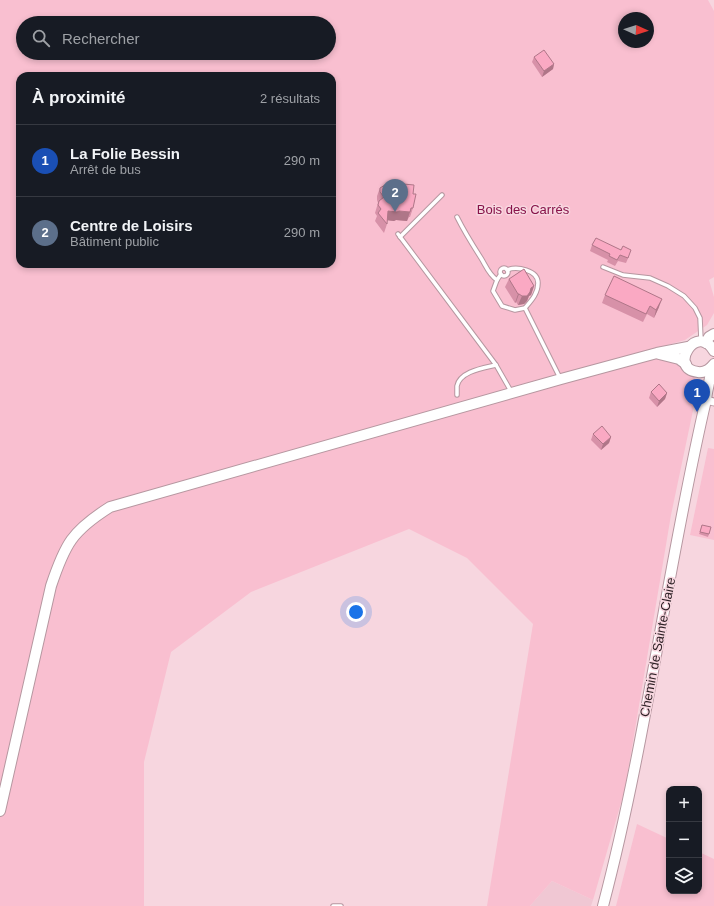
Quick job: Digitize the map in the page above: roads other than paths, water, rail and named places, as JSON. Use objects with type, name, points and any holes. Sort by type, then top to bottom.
[{"type":"main road","points":[[0,812],[51,586],[59,562],[67,545],[75,534],[92,518],[110,507],[561,379],[657,353],[688,347],[692,344],[710,347],[709,337],[714,334]]},
{"type":"main road","points":[[686,364],[685,355],[688,347]]},
{"type":"main road","points":[[657,353],[679,359],[695,372],[707,388]]},
{"type":"main road","points":[[695,372],[703,372],[712,366]]},
{"type":"main road","name":"Chemin de Sainte-Claire","points":[[603,906],[635,766],[688,484],[710,401],[707,388],[712,366]]},
{"type":"lane","points":[[442,195],[399,236],[496,366],[512,394]]},
{"type":"lane","points":[[457,217],[492,277],[497,280]]},
{"type":"lane","points":[[504,267],[507,270],[516,268],[527,270],[536,277],[538,284],[534,297],[525,308],[515,310],[502,306],[493,290],[501,274],[500,271],[502,268],[504,267]]},
{"type":"lane","points":[[603,267],[623,275],[650,278],[668,286],[684,296],[695,308],[710,347]]},
{"type":"lane","points":[[525,308],[561,379]]},
{"type":"lane","points":[[457,395],[457,386],[466,374],[496,366]]},
{"type":"lane","points":[[332,906],[341,906]]},
{"type":"place","name":"Centre de Loisirs","points":[[395,212]]},
{"type":"place","name":"La Folie Bessin","points":[[697,412]]},
{"type":"park label","name":"Bois des Carrés","points":[[523,209]]}]
